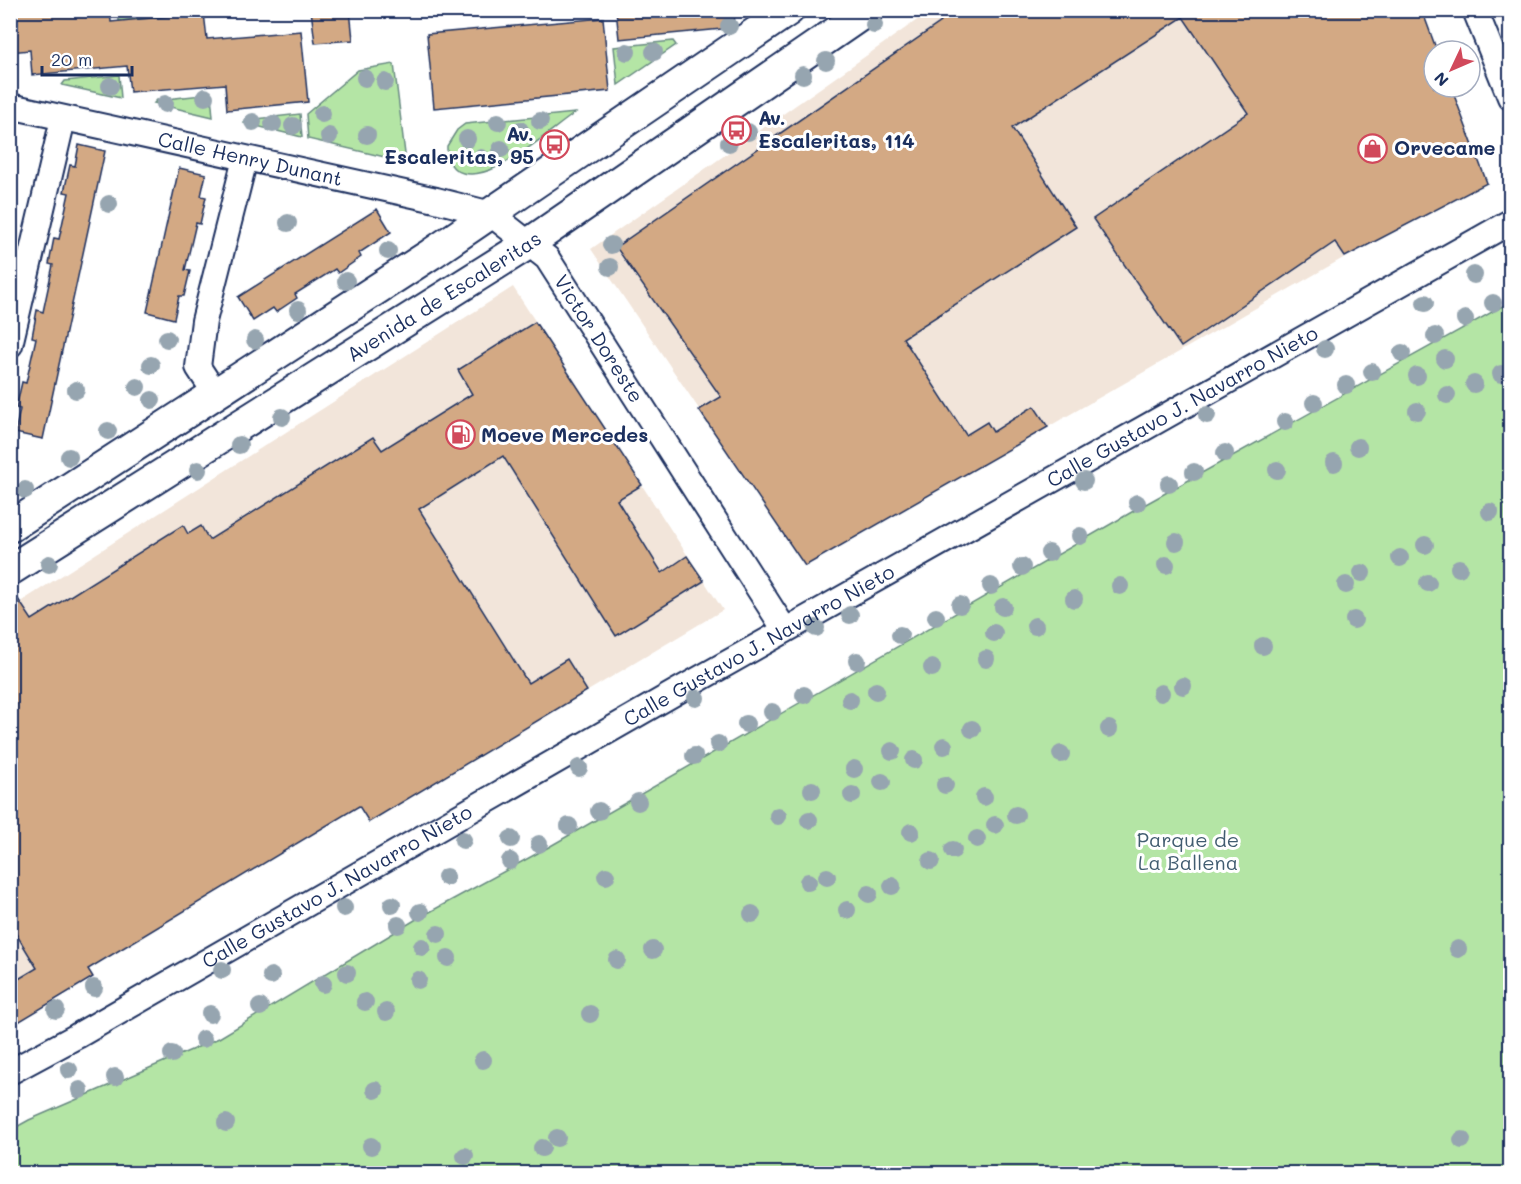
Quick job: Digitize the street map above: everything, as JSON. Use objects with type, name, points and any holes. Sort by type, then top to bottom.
[{"type":"street","name":"Avenida de Escaleritas","points":[[10,526],[491,214],[789,10]]},
{"type":"street","name":"Avenida de Escaleritas","points":[[10,570],[528,244],[868,10]]},
{"type":"street","points":[[1475,10],[1510,97]]},
{"type":"street","name":"Calle Henry Dunant","points":[[10,106],[491,214]]},
{"type":"street","points":[[10,345],[63,119]]},
{"type":"street","points":[[215,393],[198,368],[204,321],[245,159]]},
{"type":"street","name":"Victor Doreste","points":[[491,214],[547,258],[785,630]]},
{"type":"street","name":"Calle Gustavo J. Navarro Nieto","points":[[10,1072],[77,1036],[785,630],[1510,222]]},
{"type":"shaded area","points":[[930,11],[1422,11],[1432,39],[1422,39],[1422,99],[1441,99],[1487,183],[1345,257],[805,566],[591,249]]},
{"type":"shaded area","points":[[513,287],[723,610],[369,822],[359,806],[89,969],[93,977],[11,1027],[11,608]]},
{"type":"green space","points":[[118,11],[204,11],[204,13],[119,21]]},
{"type":"green space","points":[[673,41],[676,45],[618,85],[614,47]]},
{"type":"green space","points":[[394,64],[406,162],[308,139],[306,114],[358,70]]},
{"type":"green space","points":[[119,75],[121,98],[62,85],[65,81]]},
{"type":"green space","points":[[211,94],[213,117],[154,103],[157,100]]},
{"type":"green space","points":[[575,113],[537,142],[488,171],[463,173],[451,165],[447,146],[457,130],[465,124]]},
{"type":"green space","points":[[300,114],[302,137],[244,123],[246,120]]},
{"type":"green space","name":"Parque de La Ballena","points":[[1510,302],[1510,1173],[11,1173],[11,1130],[29,1120],[219,1038],[415,920],[547,848],[1144,505]]},
{"type":"building","points":[[10,10],[110,10],[111,22],[204,13],[207,39],[301,31],[308,102],[227,110],[225,84],[130,92],[127,66],[32,75],[30,50],[10,52]]},
{"type":"building","points":[[311,10],[350,10],[353,40],[315,43]]},
{"type":"building","points":[[616,10],[734,10],[735,26],[619,39]]},
{"type":"building","points":[[933,10],[1422,10],[1433,39],[1422,39],[1422,99],[1456,99],[1487,183],[1345,257],[1335,242],[1181,347],[1093,219],[1248,113],[1183,17],[1012,128],[1076,227],[903,338],[966,435],[987,422],[993,432],[1034,406],[1048,427],[805,566],[699,410],[721,397],[616,247],[941,22]]},
{"type":"building","points":[[603,18],[610,91],[434,108],[427,34]]},
{"type":"building","points":[[79,145],[105,151],[43,439],[15,433],[20,409],[16,408],[22,382],[26,383],[36,338],[32,337],[37,310],[43,312],[53,265],[49,264],[54,238],[59,239],[69,193],[64,192],[70,165],[75,166]]},
{"type":"building","points":[[179,168],[206,174],[201,196],[206,197],[200,224],[196,223],[185,270],[190,271],[184,296],[179,296],[174,319],[147,312]]},
{"type":"building","points":[[377,209],[391,232],[359,253],[361,257],[338,273],[335,269],[295,294],[297,298],[276,312],[273,308],[253,321],[238,297]]},
{"type":"building","points":[[535,322],[642,485],[617,500],[662,573],[687,556],[704,581],[616,636],[503,456],[419,509],[528,683],[567,659],[587,691],[369,822],[359,806],[88,969],[93,977],[10,1027],[10,984],[37,968],[10,924],[10,587],[32,620],[183,525],[188,534],[201,526],[209,540],[373,437],[382,450],[472,394],[458,370]]},
{"type":"place","name":"Av. Escaleritas, 114","points":[[737,130]]},
{"type":"place","name":"Av. Escaleritas, 95","points":[[555,145]]},
{"type":"place","name":"Orvecame","points":[[1373,148]]},
{"type":"place","name":"Moeve Mercedes","points":[[460,435]]}]
